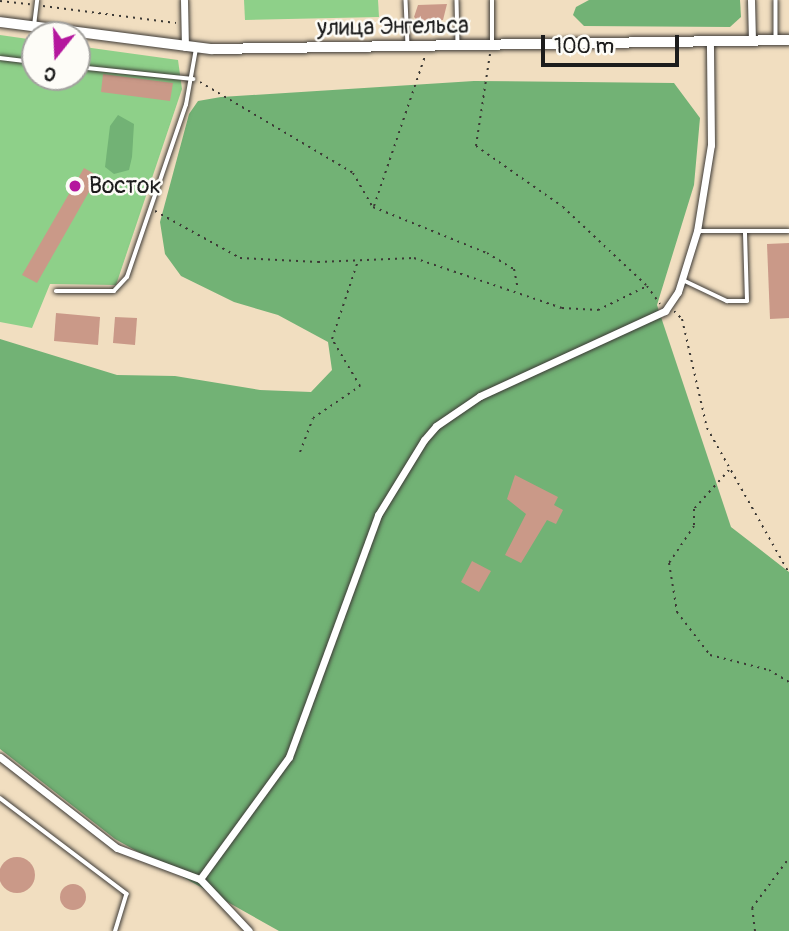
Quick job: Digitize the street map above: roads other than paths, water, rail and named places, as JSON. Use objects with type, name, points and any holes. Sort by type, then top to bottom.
[{"type":"main road","name":"улица Энгельса","points":[[0,22],[21,24]]},
{"type":"main road","name":"улица Энгельса","points":[[91,34],[191,48],[492,47],[789,40]]},
{"type":"street","points":[[184,0],[184,23],[191,48]]},
{"type":"street","points":[[751,0],[752,41]]},
{"type":"street","points":[[200,879],[289,757],[378,515],[430,433],[480,396],[667,308],[683,280],[698,231],[711,145],[710,42]]},
{"type":"street","points":[[0,757],[117,848],[200,879],[249,931]]},
{"type":"lane","points":[[406,0],[408,47]]},
{"type":"lane","points":[[457,0],[458,46]]},
{"type":"lane","points":[[492,0],[492,47]]},
{"type":"lane","points":[[776,0],[776,40]]},
{"type":"lane","points":[[35,21],[37,3]]},
{"type":"lane","points":[[56,291],[114,291],[122,285],[135,262],[193,79],[191,48]]},
{"type":"lane","points":[[0,58],[21,60]]},
{"type":"lane","points":[[91,68],[193,79]]},
{"type":"lane","points":[[698,231],[789,231]]},
{"type":"lane","points":[[683,280],[727,301],[747,301],[745,233]]},
{"type":"lane","points":[[0,798],[127,894],[116,931]]},
{"type":"place","name":"Восток","points":[[75,186]]}]
